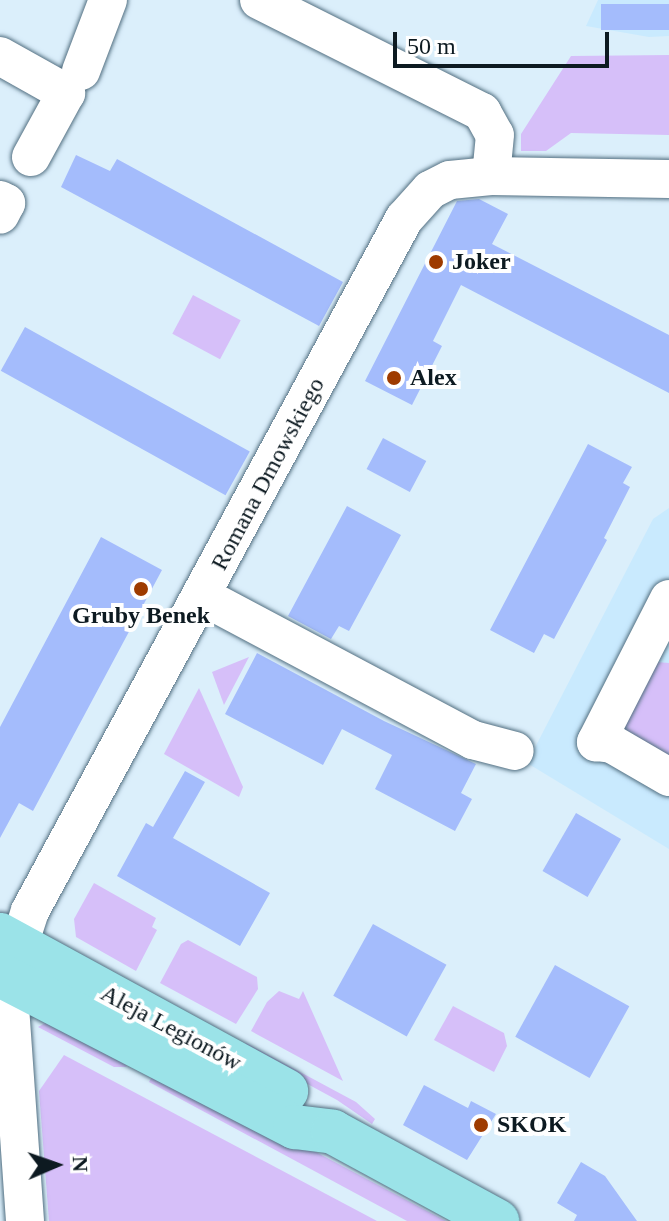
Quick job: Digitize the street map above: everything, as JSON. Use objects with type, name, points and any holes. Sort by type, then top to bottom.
[{"type":"main road","name":"Aleja Legionów","points":[[7,959],[295,1127],[333,1132],[497,1221]]},
{"type":"street","points":[[81,71],[108,0]]},
{"type":"street","points":[[259,0],[482,112],[495,135],[491,176]]},
{"type":"street","points":[[0,56],[66,93],[31,157]]},
{"type":"street","name":"Romana Dmowskiego","points":[[25,1221],[7,959],[30,911],[404,219],[439,186],[450,180],[491,176],[669,179]]},
{"type":"street","points":[[0,200],[6,203],[0,215]]},
{"type":"street","points":[[202,596],[473,740],[515,751]]},
{"type":"street","points":[[669,599],[658,647],[596,742],[612,744],[669,777]]},
{"type":"shaded area","points":[[598,0],[669,0],[669,36],[649,37],[586,26]]},
{"type":"shaded area","points":[[669,55],[669,135],[571,133],[546,151],[521,151],[521,134],[571,56]]},
{"type":"shaded area","points":[[193,295],[241,320],[220,359],[172,334]]},
{"type":"shaded area","points":[[669,508],[669,849],[527,763],[653,519]]},
{"type":"shaded area","points":[[249,657],[224,705],[212,672]]},
{"type":"shaded area","points":[[657,662],[669,663],[669,764],[626,734],[622,719]]},
{"type":"shaded area","points":[[199,688],[243,787],[239,797],[164,754]]},
{"type":"shaded area","points":[[94,883],[156,918],[152,927],[157,930],[136,971],[76,937],[74,919]]},
{"type":"shaded area","points":[[188,940],[257,977],[258,989],[236,1024],[160,983],[181,944]]},
{"type":"shaded area","points":[[279,991],[299,999],[303,991],[343,1081],[251,1031],[267,1002]]},
{"type":"shaded area","points":[[453,1006],[504,1033],[507,1046],[494,1072],[434,1040]]},
{"type":"shaded area","points":[[49,1021],[131,1055],[126,1067],[114,1067],[38,1027]]},
{"type":"shaded area","points":[[246,1043],[356,1102],[375,1119],[372,1124],[337,1100],[243,1049]]},
{"type":"shaded area","points":[[64,1055],[377,1221],[49,1221],[39,1091]]},
{"type":"shaded area","points":[[157,1068],[446,1221],[407,1221],[149,1082]]},
{"type":"building","points":[[601,4],[669,4],[669,30],[601,30]]},
{"type":"building","points":[[76,155],[110,171],[117,159],[343,282],[319,326],[61,187]]},
{"type":"building","points":[[479,199],[508,214],[492,244],[669,335],[669,393],[461,285],[433,341],[442,346],[412,405],[365,381],[457,201]]},
{"type":"building","points":[[25,327],[250,452],[226,495],[1,371]]},
{"type":"building","points":[[383,438],[426,461],[410,492],[367,469]]},
{"type":"building","points":[[588,444],[632,467],[623,483],[630,487],[604,538],[607,540],[554,639],[544,634],[534,653],[490,630]]},
{"type":"building","points":[[347,506],[401,535],[349,631],[339,626],[331,639],[288,616]]},
{"type":"building","points":[[101,537],[162,570],[33,811],[19,803],[0,838],[0,727]]},
{"type":"building","points":[[257,653],[384,721],[476,764],[461,793],[472,799],[455,831],[375,789],[392,755],[342,729],[323,765],[225,714]]},
{"type":"building","points":[[185,771],[205,782],[173,838],[270,893],[240,946],[117,876],[146,823],[153,827]]},
{"type":"building","points":[[576,813],[621,839],[588,897],[542,871]]},
{"type":"building","points":[[373,924],[446,965],[407,1036],[333,996]]},
{"type":"building","points":[[555,965],[629,1006],[590,1078],[515,1037]]},
{"type":"building","points":[[424,1085],[468,1108],[471,1101],[496,1114],[467,1160],[403,1125]]},
{"type":"building","points":[[581,1162],[605,1176],[637,1221],[574,1221],[577,1215],[557,1203]]},
{"type":"place","name":"Joker","points":[[436,262]]},
{"type":"place","name":"Alex","points":[[394,378]]},
{"type":"place","name":"Gruby Benek","points":[[141,589]]},
{"type":"place","name":"SKOK","points":[[481,1125]]}]
